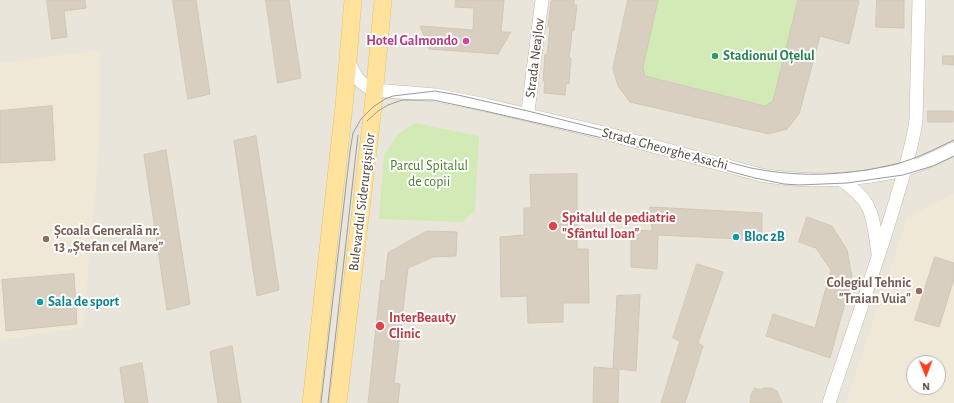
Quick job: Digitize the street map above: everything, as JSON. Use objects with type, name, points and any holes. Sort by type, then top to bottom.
[{"type":"main road","name":"Bulevardul Siderurgiștilor","points":[[311,403],[348,60],[353,0]]},
{"type":"main road","name":"Bulevardul Siderurgiștilor","points":[[338,403],[375,90],[383,0]]},
{"type":"street","name":"Strada Neajlov","points":[[526,115],[528,111],[542,0]]},
{"type":"street","points":[[829,403],[878,259],[909,156],[916,120],[919,0]]},
{"type":"street","points":[[348,60],[359,81],[367,88],[375,90]]},
{"type":"street","name":"Strada Gheorghe Asachi","points":[[375,90],[435,95],[526,115],[646,144],[761,175],[785,179],[840,179],[904,170],[954,149]]},
{"type":"street","points":[[840,179],[855,190],[870,208],[874,221],[878,259]]},
{"type":"shaded area","points":[[0,0],[954,0],[954,403],[0,403]]},
{"type":"shaded area","name":"Școala Generală nr. 13 „Ștefan cel Mare”","points":[[100,50],[99,151],[83,327],[0,341],[0,63]]},
{"type":"shaded area","name":"Colegiul Tehnic \"Traian Vuia\"","points":[[954,193],[954,403],[846,403],[907,218]]},
{"type":"green space","name":"Stadionul Oțelul","points":[[628,0],[854,0],[849,44],[820,36],[799,114],[787,129],[769,134],[630,102],[618,86],[613,69]]},
{"type":"green space","name":"Parcul Spitalul de copii","points":[[415,123],[479,136],[475,211],[462,222],[379,219],[384,155],[398,134]]},
{"type":"building","points":[[47,0],[85,0],[86,8],[64,11],[67,37],[52,39]]},
{"type":"building","points":[[173,0],[196,0],[210,94],[188,99]]},
{"type":"building","points":[[266,0],[289,0],[301,78],[278,83]]},
{"type":"building","name":"Hotel Galmondo","points":[[456,0],[504,0],[501,32],[511,32],[498,54],[429,49],[420,26],[473,30],[474,8],[455,7]]},
{"type":"building","points":[[574,0],[574,5],[577,5],[569,57],[571,58],[569,84],[566,83],[565,95],[544,93],[545,81],[543,81],[545,54],[547,55],[550,27],[548,27],[551,1]]},
{"type":"building","points":[[628,0],[658,0],[643,67],[645,76],[765,106],[773,101],[798,0],[859,1],[849,44],[820,36],[799,114],[787,129],[769,134],[630,102],[618,86],[613,69]]},
{"type":"building","points":[[877,0],[904,0],[904,28],[876,27]]},
{"type":"building","points":[[943,56],[954,56],[954,65],[943,64]]},
{"type":"building","points":[[52,106],[55,160],[0,163],[0,111]]},
{"type":"building","points":[[928,111],[953,111],[953,122],[928,122]]},
{"type":"building","points":[[256,136],[279,290],[257,296],[234,141]]},
{"type":"building","points":[[166,150],[190,304],[167,310],[144,155]]},
{"type":"building","points":[[577,174],[577,249],[588,249],[589,303],[563,303],[563,322],[528,323],[527,296],[501,297],[500,237],[524,235],[524,208],[531,208],[530,175]]},
{"type":"building","name":"Bloc 2B","points":[[650,207],[762,213],[762,240],[658,235],[657,269],[631,267],[631,230],[652,231]]},
{"type":"building","points":[[807,217],[832,226],[847,250],[852,277],[830,358],[766,336],[773,314],[815,328],[831,270],[816,248],[799,242]]},
{"type":"building","points":[[427,231],[457,232],[456,256],[433,257],[408,268],[394,383],[400,384],[398,403],[368,403],[381,280],[385,281],[388,253]]},
{"type":"building","points":[[935,257],[954,263],[954,279],[939,327],[915,320]]},
{"type":"building","points":[[697,264],[723,272],[698,343],[703,346],[685,403],[661,403],[680,341],[673,338]]},
{"type":"building","name":"Sala de sport","points":[[74,274],[77,324],[6,331],[2,280]]},
{"type":"building","points":[[640,295],[636,371],[619,369],[618,403],[593,403],[594,367],[618,369],[613,368],[617,296]]},
{"type":"building","points":[[232,346],[241,403],[218,403],[210,352]]},
{"type":"building","points":[[142,363],[148,403],[125,403],[120,368]]},
{"type":"building","points":[[755,388],[760,390],[764,388],[771,388],[777,391],[782,403],[750,403],[751,395]]},
{"type":"tram line","points":[[321,403],[353,133],[361,119],[373,107],[385,99],[393,96],[435,91],[458,95],[528,111],[751,168],[781,173],[823,174],[867,170],[888,166],[915,158],[954,140]]},
{"type":"tram line","points":[[367,121],[378,111],[388,105],[402,100],[433,100],[607,139],[755,178],[784,184],[799,185],[847,183],[903,175],[933,166],[954,156]]},
{"type":"tram line","points":[[328,403],[358,135]]},
{"type":"place","name":"Hotel Galmondo","points":[[466,41]]},
{"type":"place","name":"Stadionul Oțelul","points":[[715,56]]},
{"type":"place","name":"Spitalul de pediatrie \"Sfântul Ioan\"","points":[[553,226]]},
{"type":"place","name":"Bloc 2B","points":[[736,237]]},
{"type":"place","name":"Școala Generală nr. 13 „Ștefan cel Mare”","points":[[46,239]]},
{"type":"place","name":"Colegiul Tehnic \"Traian Vuia\"","points":[[919,291]]},
{"type":"place","name":"Sala de sport","points":[[40,302]]},
{"type":"place","name":"InterBeauty Clinic","points":[[380,326]]}]
